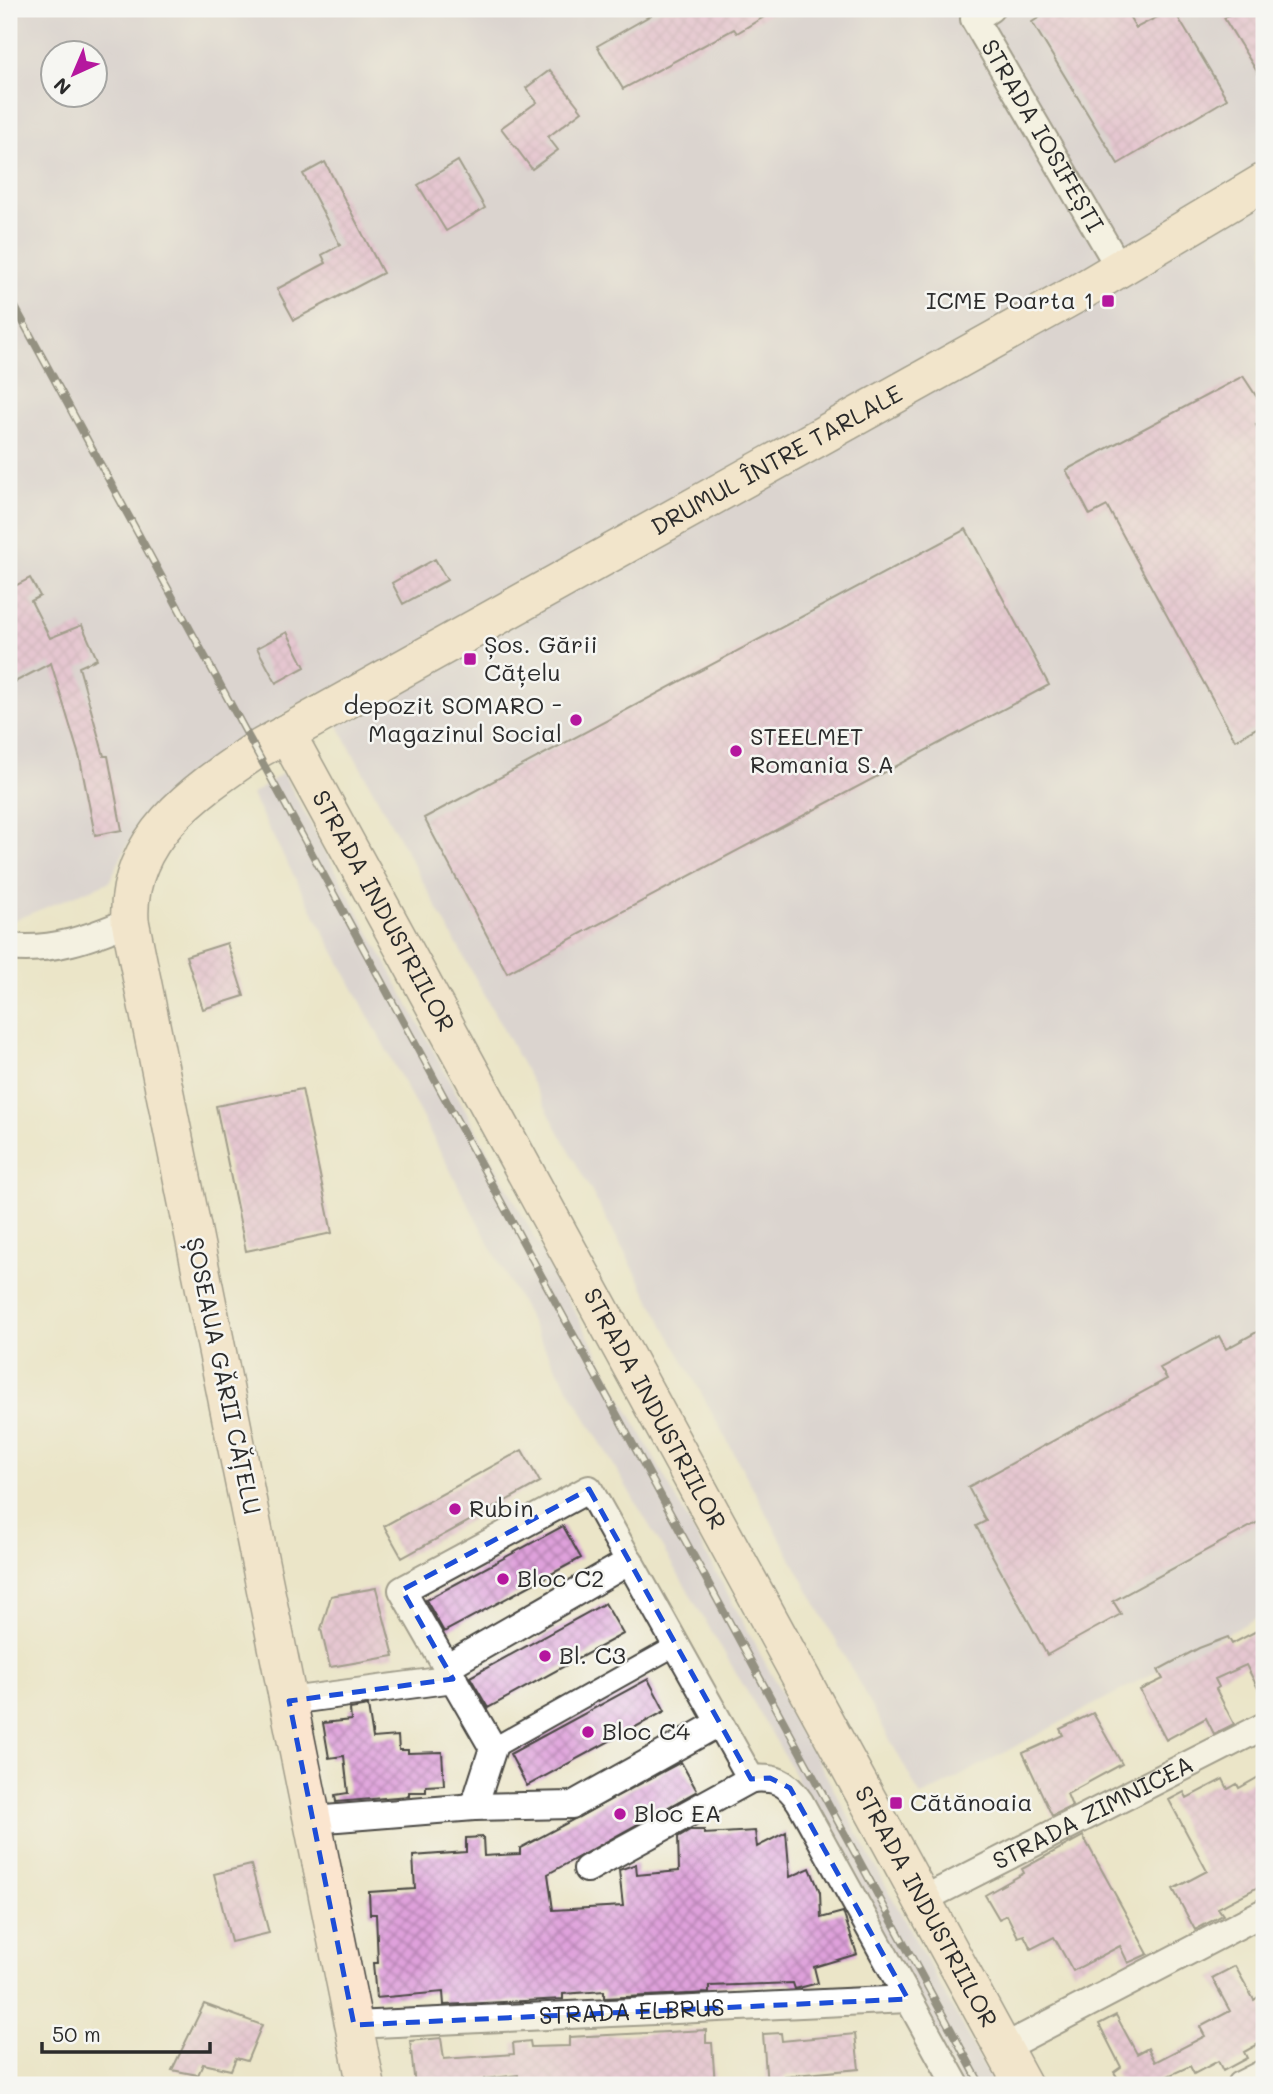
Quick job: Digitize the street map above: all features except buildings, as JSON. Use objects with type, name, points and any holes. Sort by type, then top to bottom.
[{"type":"main road","name":"DRUMUL ÎNTRE TARLALE","points":[[286,733],[1120,269],[1264,182]]},
{"type":"main road","name":"ȘOSEAUA GĂRII CĂȚELU","points":[[286,733],[208,784],[159,830],[141,855],[128,897],[130,921],[366,2085]]},
{"type":"main road","name":"STRADA INDUSTRIILOR","points":[[286,733],[1023,2085]]},
{"type":"street","name":"STRADA IOSIFEȘTI","points":[[990,9],[974,19],[1120,269]]},
{"type":"street","points":[[9,947],[54,947],[79,941],[130,921]]},
{"type":"street","points":[[493,1748],[402,1590],[589,1489],[751,1779]]},
{"type":"street","points":[[289,1701],[450,1673],[630,1561]]},
{"type":"street","points":[[474,1807],[493,1748],[677,1645]]},
{"type":"street","points":[[313,1820],[474,1807],[572,1805],[719,1723]]},
{"type":"street","name":"STRADA ZIMNICEA","points":[[922,1900],[1264,1726]]},
{"type":"street","points":[[587,1869],[751,1779],[770,1778],[790,1788],[820,1835],[956,2085]]},
{"type":"street","points":[[1003,2049],[1264,1912]]},
{"type":"street","name":"STRADA ELBRUS","points":[[354,2025],[908,1999]]},
{"type":"street","points":[[1240,2085],[1264,2073]]},
{"type":"highlighted area","points":[[589,1489],[751,1779],[770,1778],[790,1788],[908,1999],[354,2025],[289,1701],[453,1679],[402,1590]]},
{"type":"shaded area","points":[[9,9],[1264,9],[1264,1614],[921,1797],[319,691],[183,780],[129,842],[109,882],[9,922]]},
{"type":"shaded area","points":[[283,773],[994,2085],[961,2085],[779,1746],[543,1345],[251,795]]},
{"type":"railway","points":[[9,296],[981,2085]]},
{"type":"place","name":"ICME Poarta 1","points":[[1108,301]]},
{"type":"place","name":"Șos. Gării Cățelu","points":[[470,659]]},
{"type":"place","name":"depozit SOMARO - Magazinul Social","points":[[576,720]]},
{"type":"place","name":"STEELMET Romania S.A","points":[[736,751]]},
{"type":"place","name":"Rubin","points":[[455,1509]]},
{"type":"place","name":"Bloc C2","points":[[503,1579]]},
{"type":"place","name":"Bl. C3","points":[[545,1656]]},
{"type":"place","name":"Bloc C4","points":[[588,1732]]},
{"type":"place","name":"Cătănoaia","points":[[896,1803]]},
{"type":"place","name":"Bloc EA","points":[[620,1814]]}]
